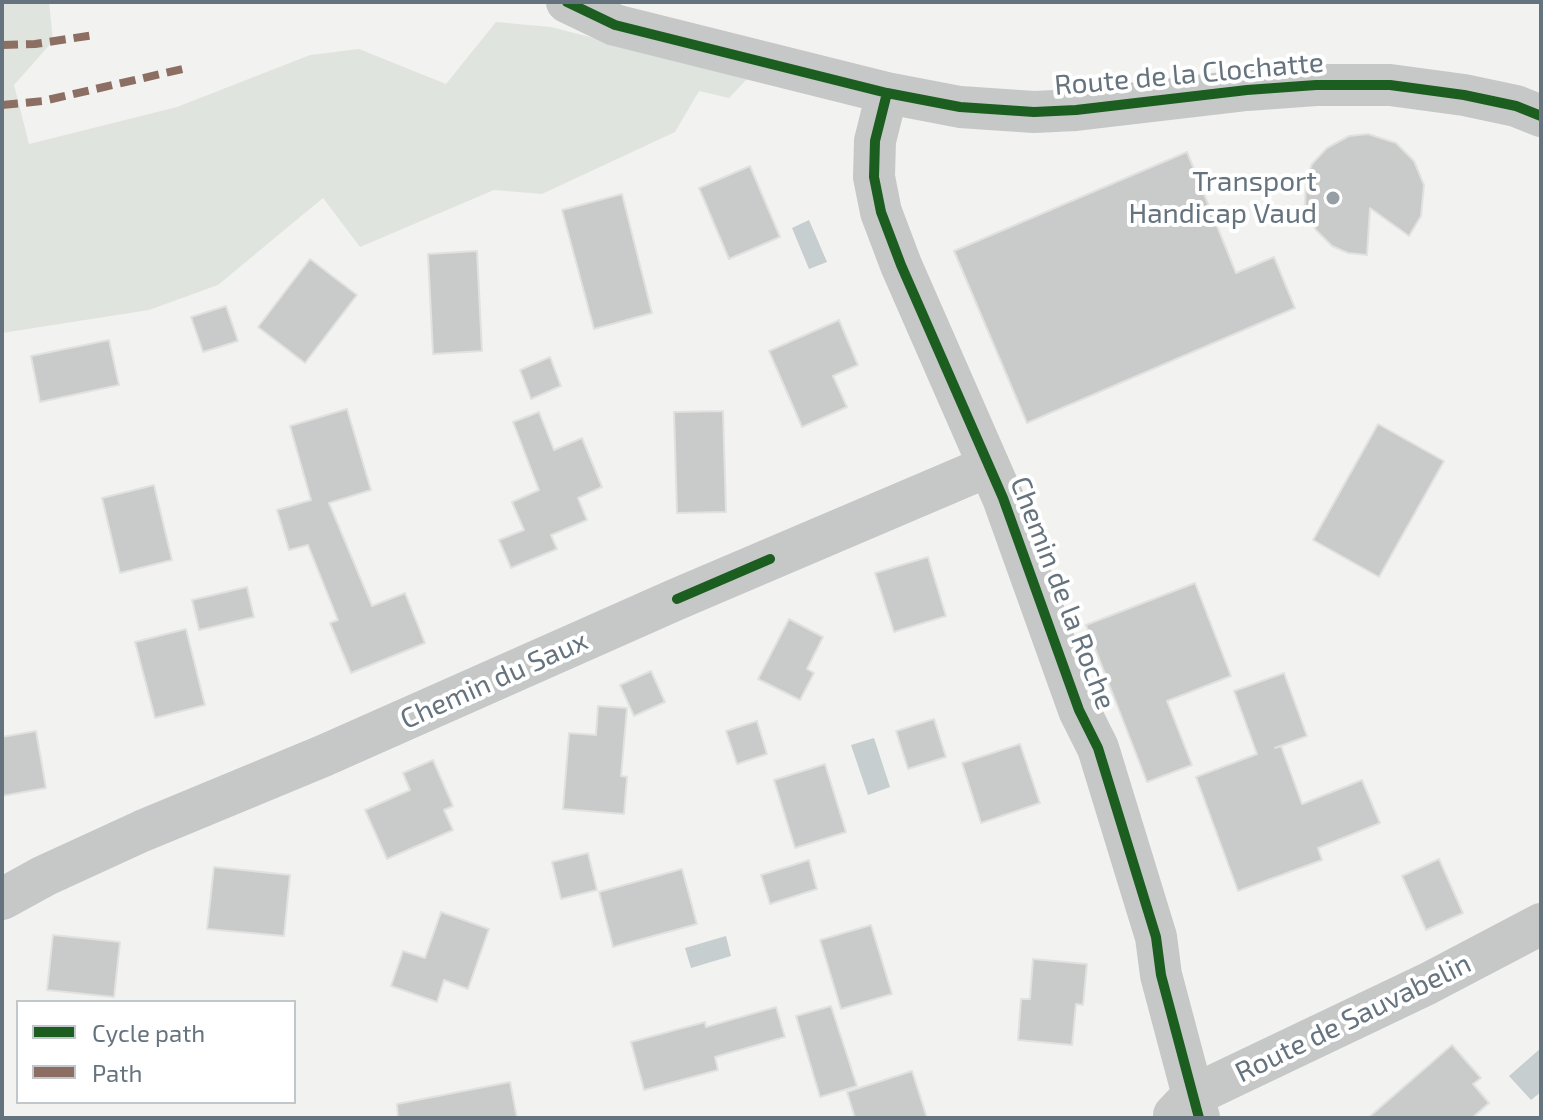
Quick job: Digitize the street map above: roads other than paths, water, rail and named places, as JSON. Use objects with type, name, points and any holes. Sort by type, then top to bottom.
[{"type":"street","name":"Route de la Clochatte","points":[[567,2],[615,25],[887,93],[960,107],[1034,112],[1076,110],[1302,86],[1390,85],[1464,95],[1516,106],[1541,116]]},
{"type":"street","name":"Chemin de la Roche","points":[[887,93],[875,141],[874,177],[881,212],[989,466],[1079,710],[1098,748],[1156,937],[1187,1111]]},
{"type":"street","name":"Chemin du Saux","points":[[2,899],[142,831],[323,756],[668,603],[989,466]]},
{"type":"street","name":"Route de Sauvabelin","points":[[1187,1111],[1541,924]]},
{"type":"place","name":"Transport Handicap Vaud","points":[[1333,198]]}]
